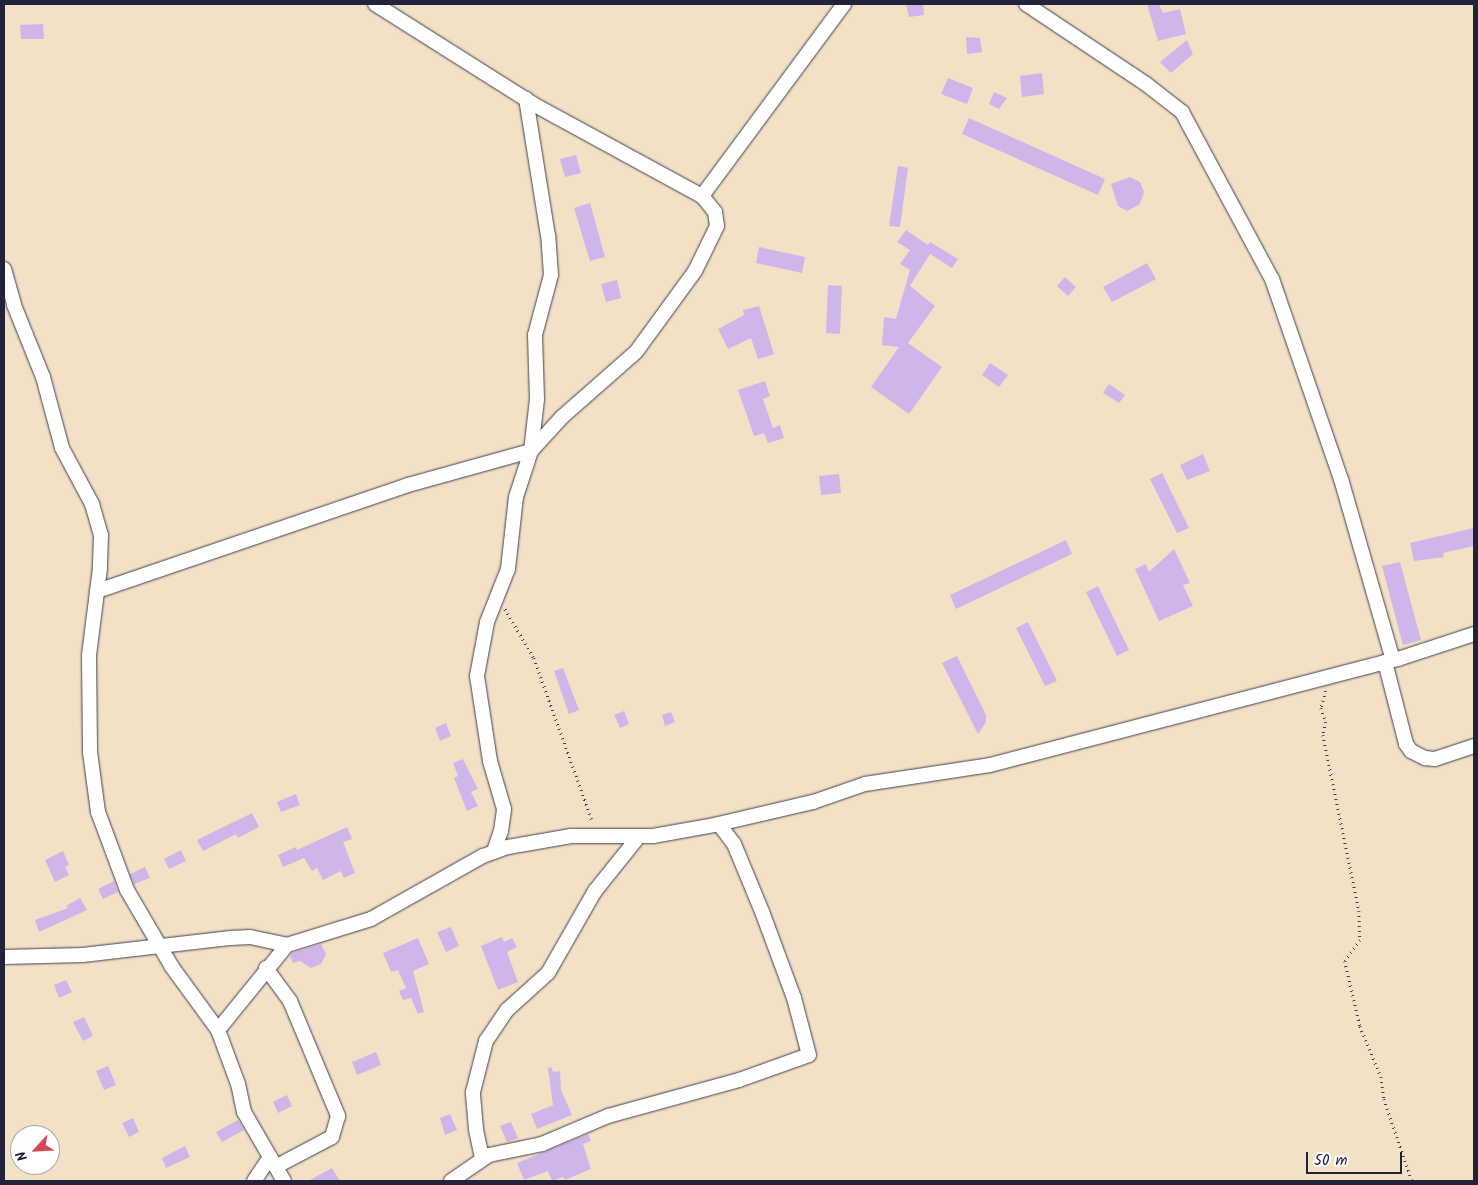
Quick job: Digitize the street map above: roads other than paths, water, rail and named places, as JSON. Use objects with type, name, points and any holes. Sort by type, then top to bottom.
[{"type":"street","points":[[97,591],[408,485],[531,451],[562,417],[636,352],[695,271],[717,226],[715,212],[702,196],[526,99],[375,4]]},
{"type":"street","points":[[702,196],[844,4]]},
{"type":"street","points":[[1026,4],[1146,84],[1182,112],[1272,279],[1341,479],[1389,661],[1406,744],[1411,750],[1425,758],[1435,759],[1474,746]]},
{"type":"street","points":[[494,851],[501,831],[504,809],[490,761],[477,676],[487,622],[508,569],[516,497],[531,451],[537,399],[536,334],[551,275],[551,258],[526,99]]},
{"type":"street","points":[[4,269],[14,306],[49,395],[62,448],[97,519],[102,552],[88,683],[90,752],[98,812],[117,870],[158,945],[218,1030],[238,1084],[244,1112],[284,1181]]},
{"type":"street","points":[[4,957],[83,955],[158,945],[250,937],[287,945],[371,919],[494,851],[596,834],[639,836],[719,824],[812,802],[865,784],[990,765],[1389,661],[1474,634]]},
{"type":"street","points":[[451,1181],[482,1158],[542,1144],[608,1116],[739,1080],[810,1053],[763,914],[734,844],[719,824]]},
{"type":"street","points":[[482,1158],[476,1129],[474,1092],[486,1041],[506,1010],[548,973],[595,891],[639,836]]},
{"type":"street","points":[[218,1030],[266,968],[287,945]]},
{"type":"street","points":[[254,1181],[272,1162],[332,1137],[338,1116],[290,1001],[266,968]]}]
